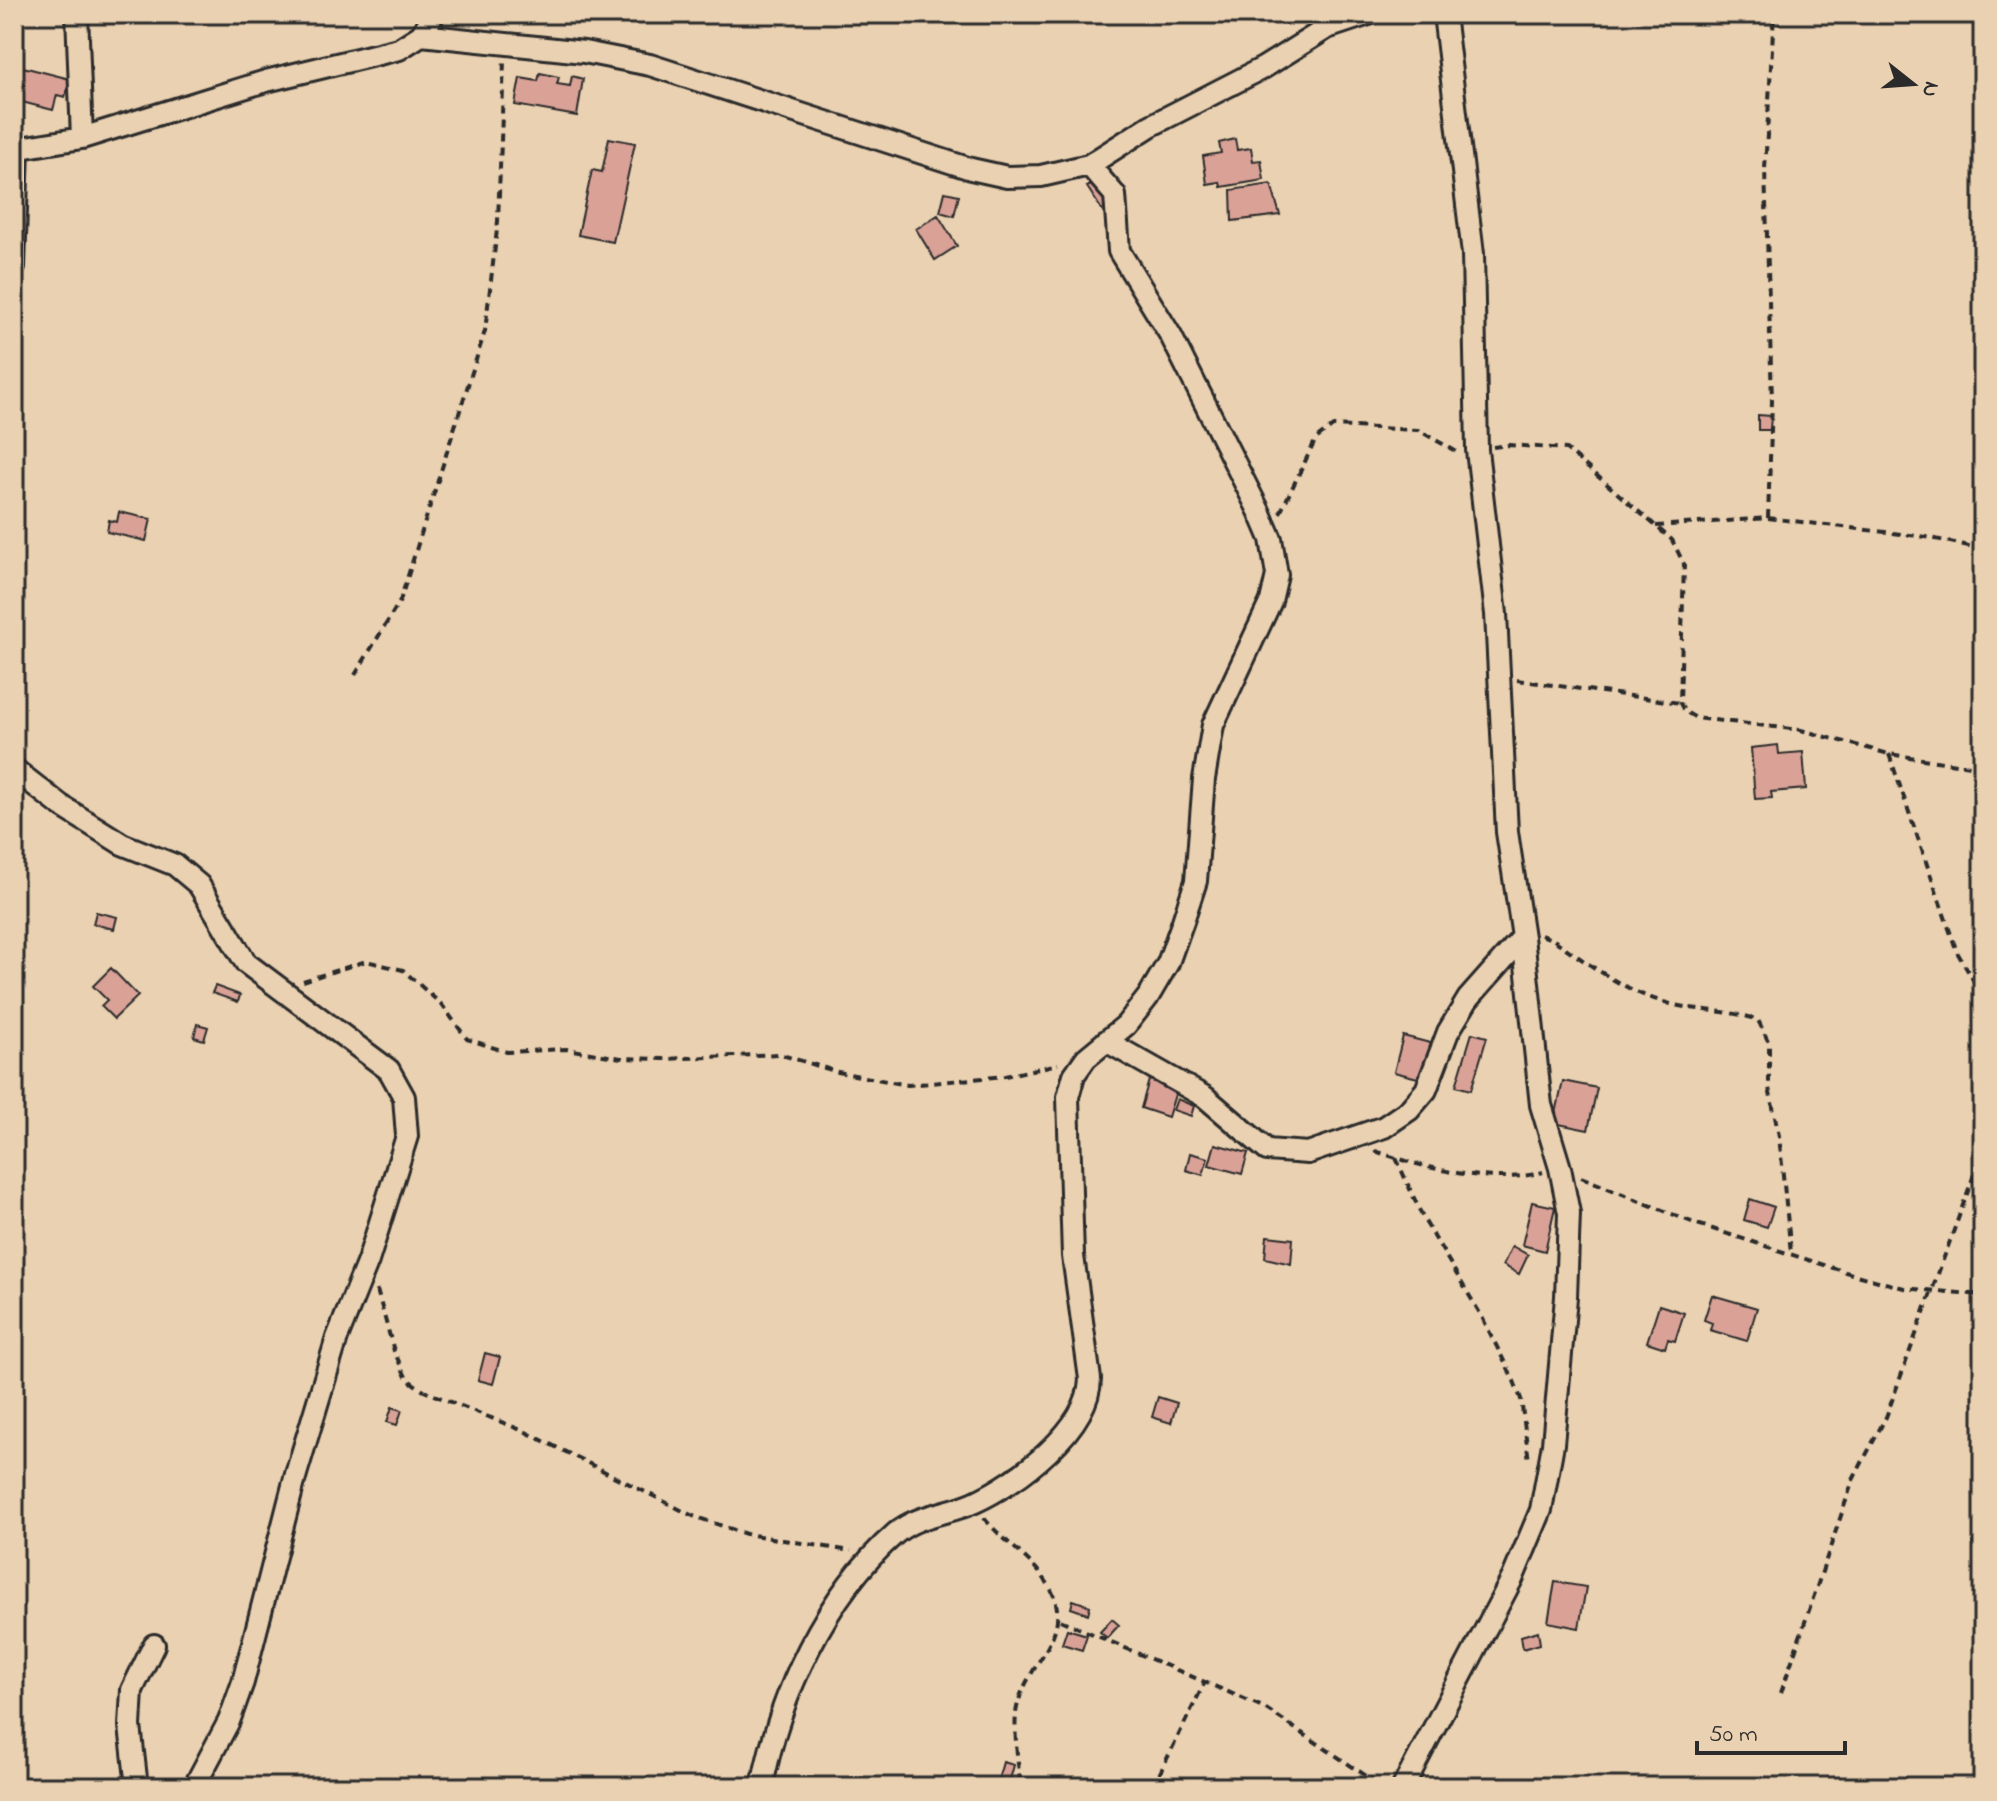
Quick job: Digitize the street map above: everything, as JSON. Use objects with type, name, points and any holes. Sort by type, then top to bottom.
[{"type":"street","points":[[77,14],[82,138]]},
{"type":"street","points":[[14,267],[16,149],[82,138],[266,81],[399,49],[421,35],[434,14]]},
{"type":"street","points":[[421,35],[504,42],[650,65],[971,169],[1007,177],[1041,176],[1089,165],[1150,126],[1263,68],[1327,28],[1369,14]]},
{"type":"street","points":[[1403,1787],[1513,1577],[1541,1510],[1553,1444],[1566,1297],[1569,1213],[1560,1168],[1541,1105],[1523,937],[1507,832],[1496,614],[1477,450],[1473,254],[1444,14]]},
{"type":"street","points":[[762,1787],[783,1710],[804,1662],[823,1625],[872,1560],[908,1524],[972,1503],[1015,1481],[1076,1421],[1090,1394],[1073,1256],[1067,1127],[1074,1075],[1086,1058],[1126,1025],[1168,963],[1196,881],[1204,779],[1213,725],[1271,601],[1277,575],[1268,531],[1171,336],[1119,251],[1115,195],[1089,165]]},
{"type":"street","points":[[14,769],[60,805],[122,844],[175,865],[199,885],[246,963],[389,1070],[404,1097],[407,1136],[368,1261],[337,1338],[296,1474],[243,1682],[229,1721],[194,1787]]},
{"type":"street","points":[[1106,1041],[1205,1097],[1267,1150],[1308,1153],[1384,1127],[1409,1110],[1426,1090],[1448,1032],[1468,999],[1523,937]]},
{"type":"street","points":[[137,1787],[130,1726],[132,1690],[154,1645]]},
{"type":"path","points":[[1768,518],[1772,401],[1765,169],[1774,14]]},
{"type":"path","points":[[355,675],[400,601],[485,331],[498,221],[505,105],[504,42]]},
{"type":"path","points":[[1268,531],[1286,505],[1316,439],[1333,426],[1405,427],[1418,430],[1453,453],[1509,445],[1566,449],[1672,540],[1684,564],[1680,703],[1684,711],[1696,718],[1801,730],[1889,754],[1983,768]]},
{"type":"path","points":[[1654,526],[1768,518],[1926,537],[1983,549]]},
{"type":"path","points":[[1498,678],[1680,703]]},
{"type":"path","points":[[1889,754],[1957,952],[1983,997]]},
{"type":"path","points":[[1523,937],[1535,934],[1554,940],[1639,994],[1669,1004],[1719,1009],[1758,1020],[1769,1043],[1769,1088],[1779,1136],[1791,1254]]},
{"type":"path","points":[[282,987],[366,961],[403,970],[442,1005],[467,1039],[507,1052],[566,1049],[621,1058],[663,1059],[779,1054],[794,1056],[838,1072],[908,1085],[1005,1076],[1086,1058]]},
{"type":"path","points":[[1344,1141],[1396,1158],[1498,1176],[1524,1177],[1560,1168],[1694,1223],[1904,1288],[1983,1295]]},
{"type":"path","points":[[1781,1693],[1853,1480],[1886,1417],[1935,1291],[1983,1150]]},
{"type":"path","points":[[1396,1158],[1423,1218],[1481,1315],[1514,1381],[1521,1399],[1529,1467]]},
{"type":"path","points":[[368,1261],[394,1351],[407,1379],[424,1391],[526,1432],[693,1516],[746,1534],[786,1543],[842,1547],[872,1560]]},
{"type":"path","points":[[972,1503],[1046,1582],[1057,1602],[1060,1620],[1050,1643],[1025,1681],[1016,1714],[1021,1787]]},
{"type":"path","points":[[1060,1620],[1263,1707],[1383,1787]]},
{"type":"path","points":[[1153,1787],[1205,1682]]},
{"type":"building","points":[[23,67],[70,79],[65,97],[57,95],[53,110],[14,100]]},
{"type":"building","points":[[540,73],[559,77],[557,84],[570,86],[572,76],[583,79],[577,116],[515,105],[520,78],[538,81]]},
{"type":"building","points":[[609,138],[635,143],[613,242],[578,235],[592,170],[602,172]]},
{"type":"building","points":[[1235,139],[1237,150],[1251,148],[1253,161],[1261,160],[1264,180],[1221,187],[1220,182],[1207,184],[1203,156],[1221,153],[1219,143]]},
{"type":"building","points":[[1097,182],[1111,205],[1102,210],[1087,187]]},
{"type":"building","points":[[1271,184],[1280,215],[1232,221],[1231,190]]},
{"type":"building","points":[[945,192],[959,195],[954,216],[940,212]]},
{"type":"building","points":[[938,215],[957,246],[935,260],[916,229]]},
{"type":"building","points":[[1758,415],[1771,416],[1770,430],[1758,430]]},
{"type":"building","points":[[119,512],[151,519],[146,541],[107,532],[109,520],[117,522]]},
{"type":"building","points":[[1778,745],[1779,754],[1803,752],[1806,789],[1771,792],[1772,798],[1755,799],[1751,748]]},
{"type":"building","points":[[96,912],[117,917],[114,929],[93,924]]},
{"type":"building","points":[[111,968],[138,996],[114,1019],[101,1006],[107,1000],[93,986]]},
{"type":"building","points":[[215,986],[240,995],[238,1002],[212,993]]},
{"type":"building","points":[[197,1024],[208,1027],[204,1040],[194,1037]]},
{"type":"building","points":[[1472,1033],[1487,1037],[1471,1090],[1456,1086]]},
{"type":"building","points":[[1403,1036],[1434,1044],[1426,1080],[1394,1072]]},
{"type":"building","points":[[1149,1080],[1177,1088],[1168,1117],[1141,1108]]},
{"type":"building","points":[[1563,1081],[1597,1088],[1588,1130],[1554,1123]]},
{"type":"building","points":[[1177,1099],[1194,1106],[1191,1116],[1173,1110]]},
{"type":"building","points":[[1215,1144],[1248,1153],[1242,1174],[1209,1165]]},
{"type":"building","points":[[1190,1153],[1208,1158],[1203,1175],[1186,1170]]},
{"type":"building","points":[[1750,1199],[1774,1207],[1767,1227],[1744,1220]]},
{"type":"building","points":[[1532,1202],[1555,1207],[1545,1251],[1522,1245]]},
{"type":"building","points":[[1267,1236],[1293,1239],[1291,1264],[1265,1258]]},
{"type":"building","points":[[1512,1246],[1528,1255],[1519,1274],[1503,1265]]},
{"type":"building","points":[[1712,1295],[1757,1308],[1747,1341],[1710,1330],[1712,1323],[1704,1320]]},
{"type":"building","points":[[1659,1305],[1684,1313],[1675,1341],[1668,1339],[1665,1348],[1647,1342]]},
{"type":"building","points":[[485,1353],[500,1357],[493,1384],[478,1380]]},
{"type":"building","points":[[1158,1397],[1177,1403],[1171,1423],[1152,1417]]},
{"type":"building","points":[[392,1407],[402,1410],[397,1425],[387,1422]]},
{"type":"building","points":[[1555,1582],[1586,1587],[1579,1628],[1548,1622]]},
{"type":"building","points":[[1073,1600],[1090,1606],[1088,1614],[1071,1608]]},
{"type":"building","points":[[1112,1619],[1119,1625],[1107,1638],[1100,1632]]},
{"type":"building","points":[[1067,1629],[1087,1635],[1082,1650],[1062,1644]]},
{"type":"building","points":[[1538,1631],[1540,1644],[1523,1649],[1521,1636]]},
{"type":"building","points":[[1003,1762],[1014,1765],[1008,1787],[996,1787]]}]
